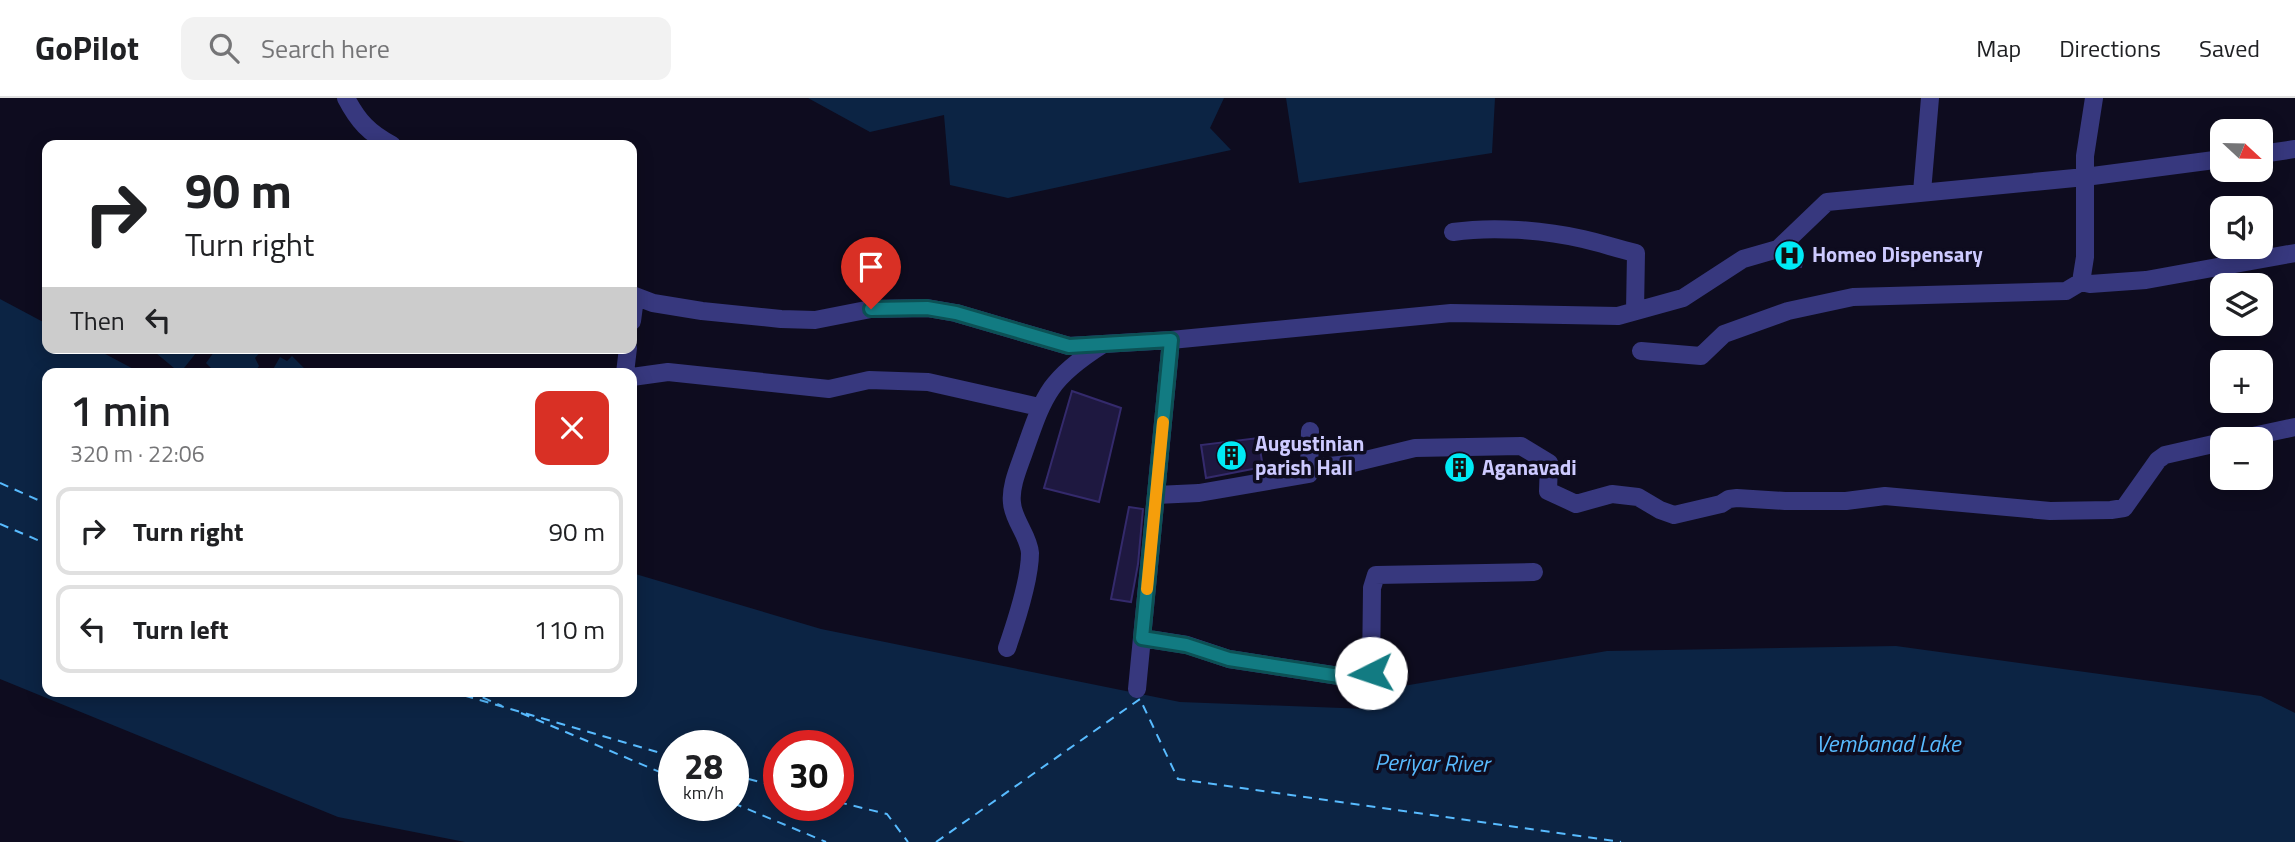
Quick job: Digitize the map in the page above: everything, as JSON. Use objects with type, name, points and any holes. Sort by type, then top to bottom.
[{"type":"street","points":[[346,98],[368,132],[383,140]]},
{"type":"street","points":[[1922,192],[1930,98]]},
{"type":"street","points":[[2081,282],[2085,257],[2085,156],[2094,98]]},
{"type":"street","points":[[2273,152],[2295,149]]},
{"type":"street","points":[[637,298],[702,312],[781,319],[815,320],[871,309],[927,308],[956,313],[1069,346],[1171,340],[1451,313],[1618,316],[1683,298],[1743,260],[1778,249],[1827,202],[2085,177],[2210,161]]},
{"type":"street","points":[[1453,232],[1476,229],[1529,232],[1583,239],[1636,253],[1635,311]]},
{"type":"street","points":[[1641,351],[1701,356],[1724,334],[1788,311],[1853,297],[2066,291],[2081,282],[2090,284],[2146,280],[2295,253]]},
{"type":"street","points":[[1137,689],[1171,340]]},
{"type":"street","points":[[1007,648],[1017,618],[1030,551],[1012,502],[1017,472],[1039,407],[1057,379],[1074,363],[1102,345]]},
{"type":"street","points":[[637,376],[668,372],[829,389],[869,380],[929,382],[1039,407]]},
{"type":"street","points":[[2273,432],[2295,427]]},
{"type":"street","points":[[1156,495],[1199,493],[1309,474],[1310,431]]},
{"type":"street","points":[[1309,468],[1349,464],[1415,448],[1521,446],[1549,463],[1548,491],[1576,504],[1612,494],[1639,497],[1674,515],[1737,498],[1846,501],[1885,496],[2050,510],[2111,510],[2124,508],[2158,460],[2210,445]]},
{"type":"street","points":[[1142,638],[1186,645],[1229,659],[1352,678],[1371,673],[1371,588],[1376,575],[1534,572]]},
{"type":"water","points":[[808,98],[1224,98],[1210,128],[1231,150],[1008,198],[950,185],[944,115],[870,132]]},
{"type":"water","points":[[1286,98],[1495,98],[1492,153],[1299,183]]},
{"type":"water","name":"Vembanad Lake","points":[[0,299],[42,321],[42,354],[105,354],[132,368],[42,368],[42,696],[0,679]]},
{"type":"water","points":[[157,354],[195,354],[184,368],[174,368]]},
{"type":"water","points":[[213,354],[259,354],[255,358],[258,368],[211,368],[206,363]]},
{"type":"water","points":[[292,356],[304,368],[274,368],[280,357],[287,361]]},
{"type":"water","name":"Vembanad Lake","points":[[637,574],[821,629],[1180,702],[1368,709],[1380,690],[1607,651],[1896,646],[2261,696],[2295,713],[2295,842],[465,842],[338,817],[44,697],[637,697]]},
{"type":"building","points":[[1792,251],[1804,252],[1801,267],[1779,265],[1779,260]]},
{"type":"building","points":[[1072,391],[1121,408],[1099,502],[1044,488]]},
{"type":"building","name":"Augustinian parish Hall","points":[[1258,438],[1263,467],[1206,478],[1201,445]]},
{"type":"building","name":"Aganavadi","points":[[1469,459],[1470,475],[1450,477],[1449,461]]},
{"type":"building","points":[[1129,507],[1143,509],[1131,602],[1111,599]]},
{"type":"ferry route","points":[[0,483],[42,502]]},
{"type":"ferry route","points":[[0,524],[42,542]]},
{"type":"ferry route","points":[[469,697],[658,752]]},
{"type":"ferry route","points":[[482,697],[502,706]]},
{"type":"ferry route","points":[[936,842],[1140,699],[1178,779],[1621,842]]},
{"type":"ferry route","points":[[521,713],[658,771]]},
{"type":"ferry route","points":[[749,779],[763,783]]},
{"type":"ferry route","points":[[854,806],[887,814],[908,842]]},
{"type":"ferry route","points":[[749,810],[826,842]]},
{"type":"slow traffic","points":[[1147,589],[1163,422]]},
{"type":"place","name":"Homeo Dispensary","points":[[1789,255]]},
{"type":"place","name":"Augustinian parish Hall","points":[[1232,456]]},
{"type":"place","name":"Aganavadi","points":[[1459,468]]},
{"type":"route","points":[[871,309],[927,308],[956,313],[1069,346],[1171,340],[1142,638],[1186,645],[1229,659],[1352,678],[1371,673]]},
{"type":"water label","name":"Periyar River","points":[[1432,763]]}]
